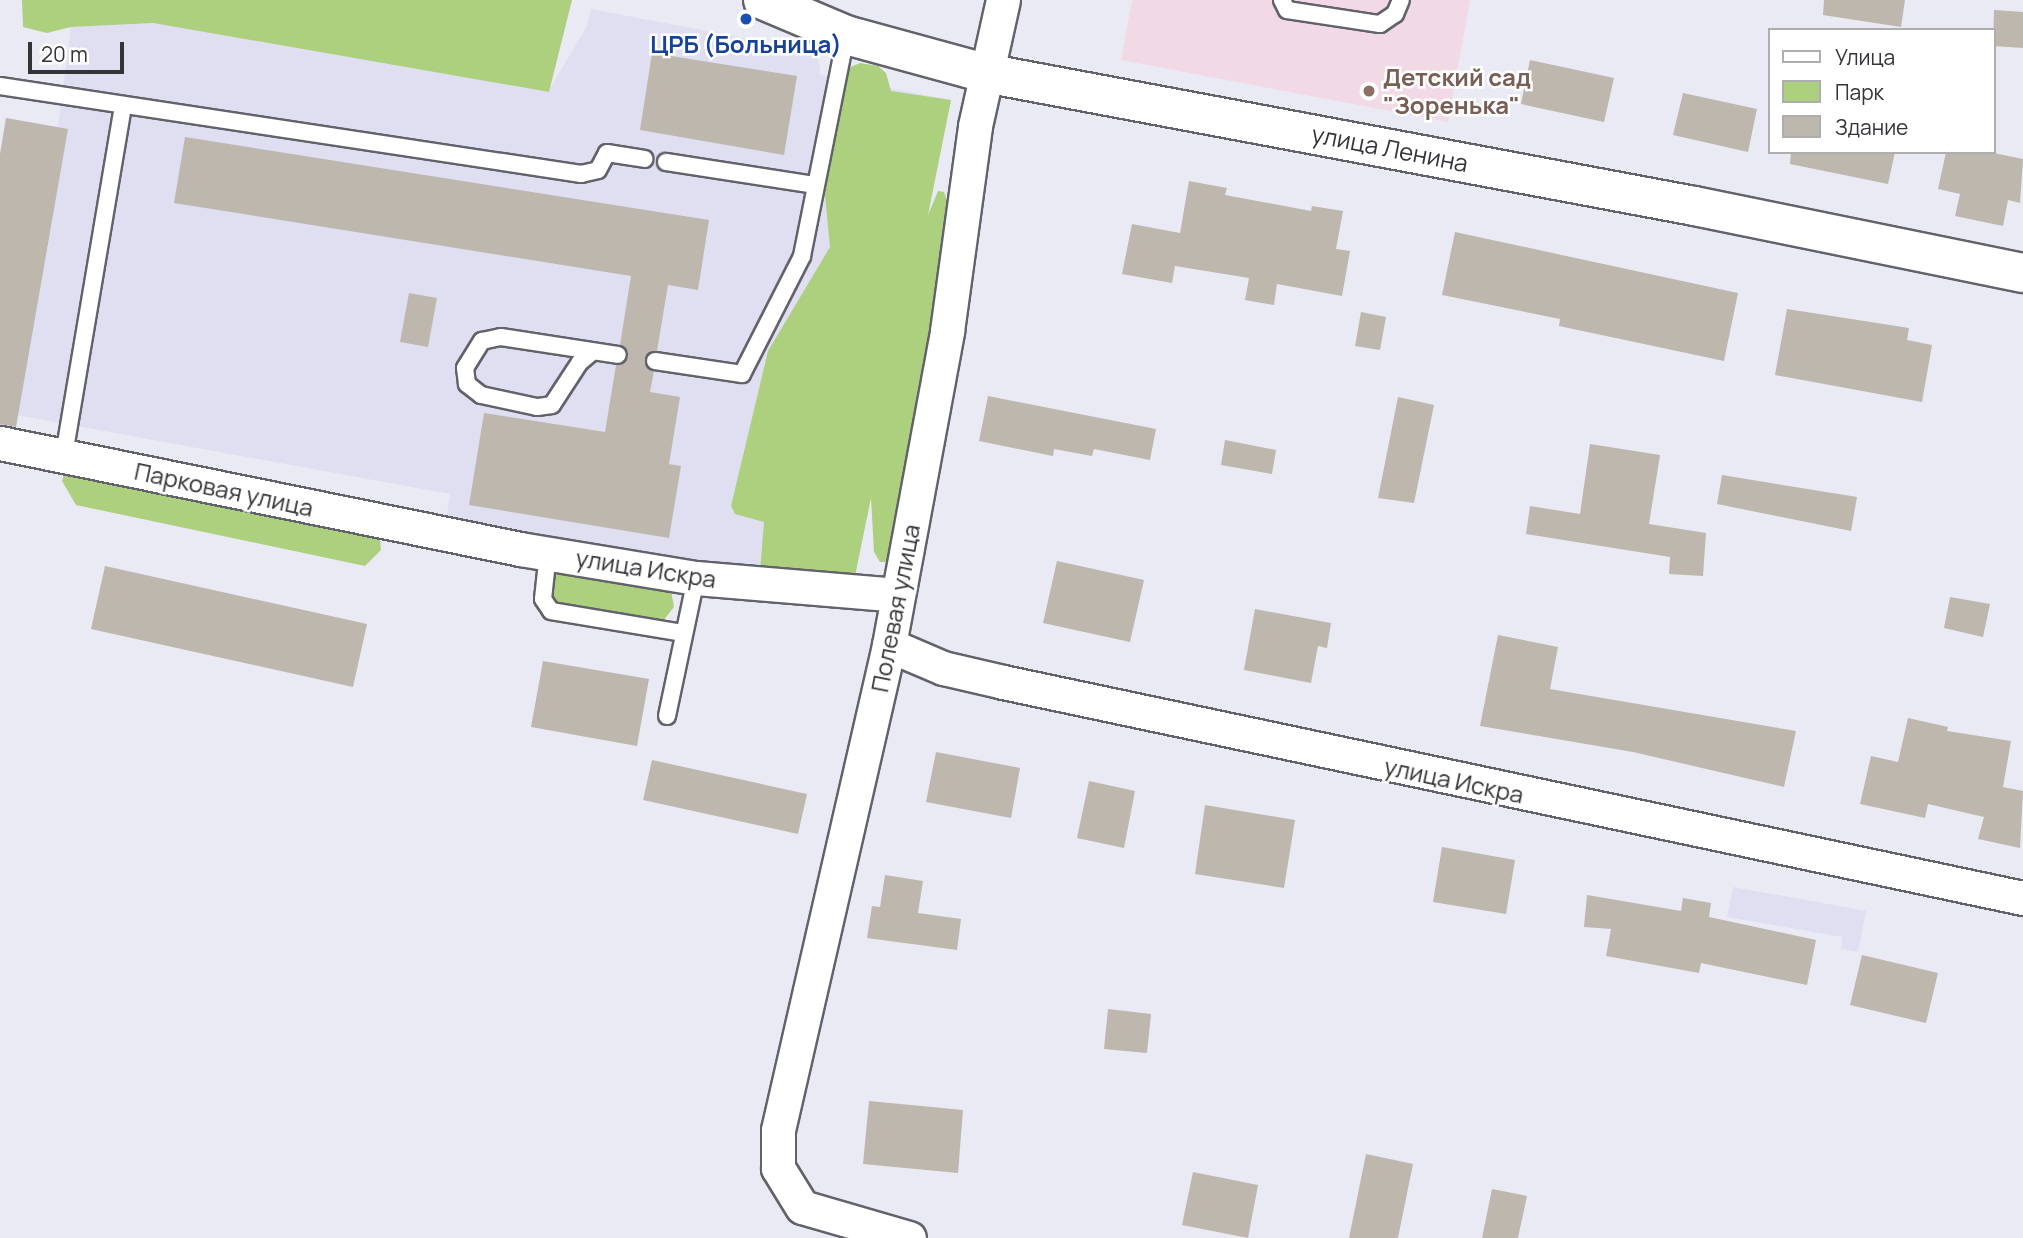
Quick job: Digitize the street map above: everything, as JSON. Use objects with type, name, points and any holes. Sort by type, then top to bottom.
[{"type":"street","name":"улица Ленина","points":[[763,0],[846,35],[985,73],[1694,206],[2023,273]]},
{"type":"street","name":"Полевая улица","points":[[909,1238],[802,1207],[778,1168],[778,1130],[890,645],[947,331],[985,73],[1003,0]]},
{"type":"street","points":[[0,443],[58,454]]},
{"type":"street","name":"Парковая улица","points":[[58,454],[396,526]]},
{"type":"street","name":"улица Искра","points":[[396,526],[696,578],[897,595]]},
{"type":"street","name":"улица Искра","points":[[890,645],[943,668],[1016,685],[2023,898]]},
{"type":"lane","points":[[1282,0],[1287,10],[1380,24],[1395,14],[1401,0]]},
{"type":"lane","points":[[655,361],[742,374],[802,256],[846,35]]},
{"type":"lane","points":[[0,86],[123,107],[581,174],[598,170],[607,153],[645,159]]},
{"type":"lane","points":[[58,454],[123,107]]},
{"type":"lane","points":[[666,162],[814,185]]},
{"type":"lane","points":[[592,352],[580,362],[552,405],[537,407],[481,395],[467,384],[465,368],[482,341],[502,337],[618,355]]},
{"type":"lane","points":[[548,553],[543,599],[551,611],[682,633]]},
{"type":"lane","points":[[667,716],[682,633],[696,578]]},
{"type":"shaded area","name":"Детский сад \"Зоренька\"","points":[[1132,0],[1470,0],[1448,122],[1121,60]]},
{"type":"shaded area","points":[[591,9],[818,52],[820,75],[951,100],[855,576],[760,571],[446,520],[450,494],[0,412],[0,154],[6,118],[58,127],[71,27],[153,23],[548,92],[587,26]]},
{"type":"shaded area","points":[[1733,887],[1866,911],[1858,952],[1841,949],[1842,937],[1727,917]]},
{"type":"green space","points":[[22,0],[572,0],[549,92],[153,23],[71,27],[47,33],[23,27]]},
{"type":"green space","points":[[860,63],[878,66],[886,73],[891,91],[951,100],[928,215],[938,191],[944,192],[952,214],[891,550],[887,562],[880,562],[874,552],[871,498],[855,576],[760,571],[764,522],[735,514],[731,506],[768,351],[830,247],[824,185],[836,112],[848,68]]},
{"type":"green space","points":[[66,469],[374,537],[380,540],[381,550],[365,566],[76,505],[62,481]]},
{"type":"green space","points":[[563,573],[671,590],[674,607],[663,621],[559,604],[552,601],[549,590],[553,576]]},
{"type":"building","points":[[1824,0],[1905,0],[1901,27],[1823,15]]},
{"type":"building","points":[[1994,10],[2023,12],[2023,48],[1995,46]]},
{"type":"building","points":[[652,53],[797,76],[784,155],[640,130]]},
{"type":"building","points":[[1530,60],[1614,78],[1604,122],[1521,104]]},
{"type":"building","points":[[1683,93],[1757,109],[1748,152],[1673,135]]},
{"type":"building","points":[[6,118],[68,129],[16,427],[0,424],[0,154]]},
{"type":"building","points":[[185,137],[709,220],[698,290],[668,285],[657,351],[645,360],[654,371],[650,392],[680,397],[669,464],[681,466],[669,538],[469,505],[484,413],[605,432],[616,365],[628,357],[620,345],[631,276],[174,203]]},
{"type":"building","points":[[1995,153],[2023,159],[2020,203],[2008,200],[2003,226],[1955,216],[1960,194],[1938,189],[1946,154]]},
{"type":"building","points":[[1791,154],[1895,154],[1888,184],[1790,164]]},
{"type":"building","points":[[1189,181],[1227,188],[1225,195],[1311,211],[1312,206],[1343,211],[1336,249],[1350,251],[1342,296],[1277,284],[1274,305],[1245,300],[1249,278],[1175,266],[1172,283],[1122,274],[1132,224],[1180,233]]},
{"type":"building","points":[[1455,232],[1738,293],[1724,361],[1559,326],[1560,319],[1442,295]]},
{"type":"building","points":[[409,293],[437,298],[428,347],[400,342]]},
{"type":"building","points":[[1787,309],[1909,328],[1907,340],[1932,345],[1922,402],[1775,375]]},
{"type":"building","points":[[1361,312],[1386,317],[1380,350],[1355,346]]},
{"type":"building","points":[[988,396],[1156,429],[1150,460],[1094,449],[1092,456],[1054,449],[1053,456],[979,441]]},
{"type":"building","points":[[1398,397],[1434,405],[1414,503],[1378,498]]},
{"type":"building","points":[[1225,440],[1276,450],[1272,474],[1221,465]]},
{"type":"building","points":[[1590,444],[1660,455],[1649,524],[1706,533],[1703,576],[1669,574],[1670,557],[1526,534],[1530,506],[1580,514]]},
{"type":"building","points":[[1722,475],[1857,497],[1851,531],[1717,504]]},
{"type":"building","points":[[1057,561],[1144,580],[1130,642],[1043,623]]},
{"type":"building","points":[[105,566],[367,624],[353,687],[91,629]]},
{"type":"building","points":[[1950,597],[1990,604],[1983,637],[1944,628]]},
{"type":"building","points":[[1255,609],[1331,623],[1327,648],[1318,646],[1311,683],[1244,670]]},
{"type":"building","points":[[1498,635],[1558,647],[1550,689],[1796,731],[1784,787],[1633,752],[1480,726]]},
{"type":"building","points":[[543,661],[649,679],[637,746],[531,727]]},
{"type":"building","points":[[1908,718],[1948,727],[1947,731],[2011,741],[2003,787],[2023,791],[2020,848],[1978,839],[1984,817],[1928,804],[1925,818],[1860,804],[1871,756],[1898,762]]},
{"type":"building","points":[[936,752],[1020,768],[1011,818],[926,802]]},
{"type":"building","points":[[652,760],[807,794],[798,834],[643,800]]},
{"type":"building","points":[[1089,781],[1135,791],[1124,848],[1077,838]]},
{"type":"building","points":[[1205,805],[1295,820],[1284,888],[1195,874]]},
{"type":"building","points":[[1442,847],[1515,860],[1506,914],[1433,902]]},
{"type":"building","points":[[885,875],[923,881],[918,913],[961,919],[957,950],[867,938],[872,906],[880,907]]},
{"type":"building","points":[[1587,895],[1681,911],[1683,898],[1711,903],[1709,917],[1816,940],[1807,985],[1701,963],[1699,973],[1606,956],[1611,929],[1584,927]]},
{"type":"building","points":[[1862,955],[1938,973],[1926,1023],[1850,1005]]},
{"type":"building","points":[[1108,1009],[1151,1014],[1147,1053],[1104,1049]]},
{"type":"building","points":[[869,1101],[963,1110],[958,1173],[863,1164]]},
{"type":"building","points":[[1366,1154],[1413,1164],[1398,1238],[1349,1238]]},
{"type":"building","points":[[1193,1172],[1258,1185],[1248,1238],[1182,1225]]},
{"type":"building","points":[[1492,1189],[1527,1196],[1518,1238],[1482,1238]]},
{"type":"place","name":"ЦРБ (Больница)","points":[[746,19]]},
{"type":"place","name":"Детский сад \"Зоренька\"","points":[[1369,91]]}]
